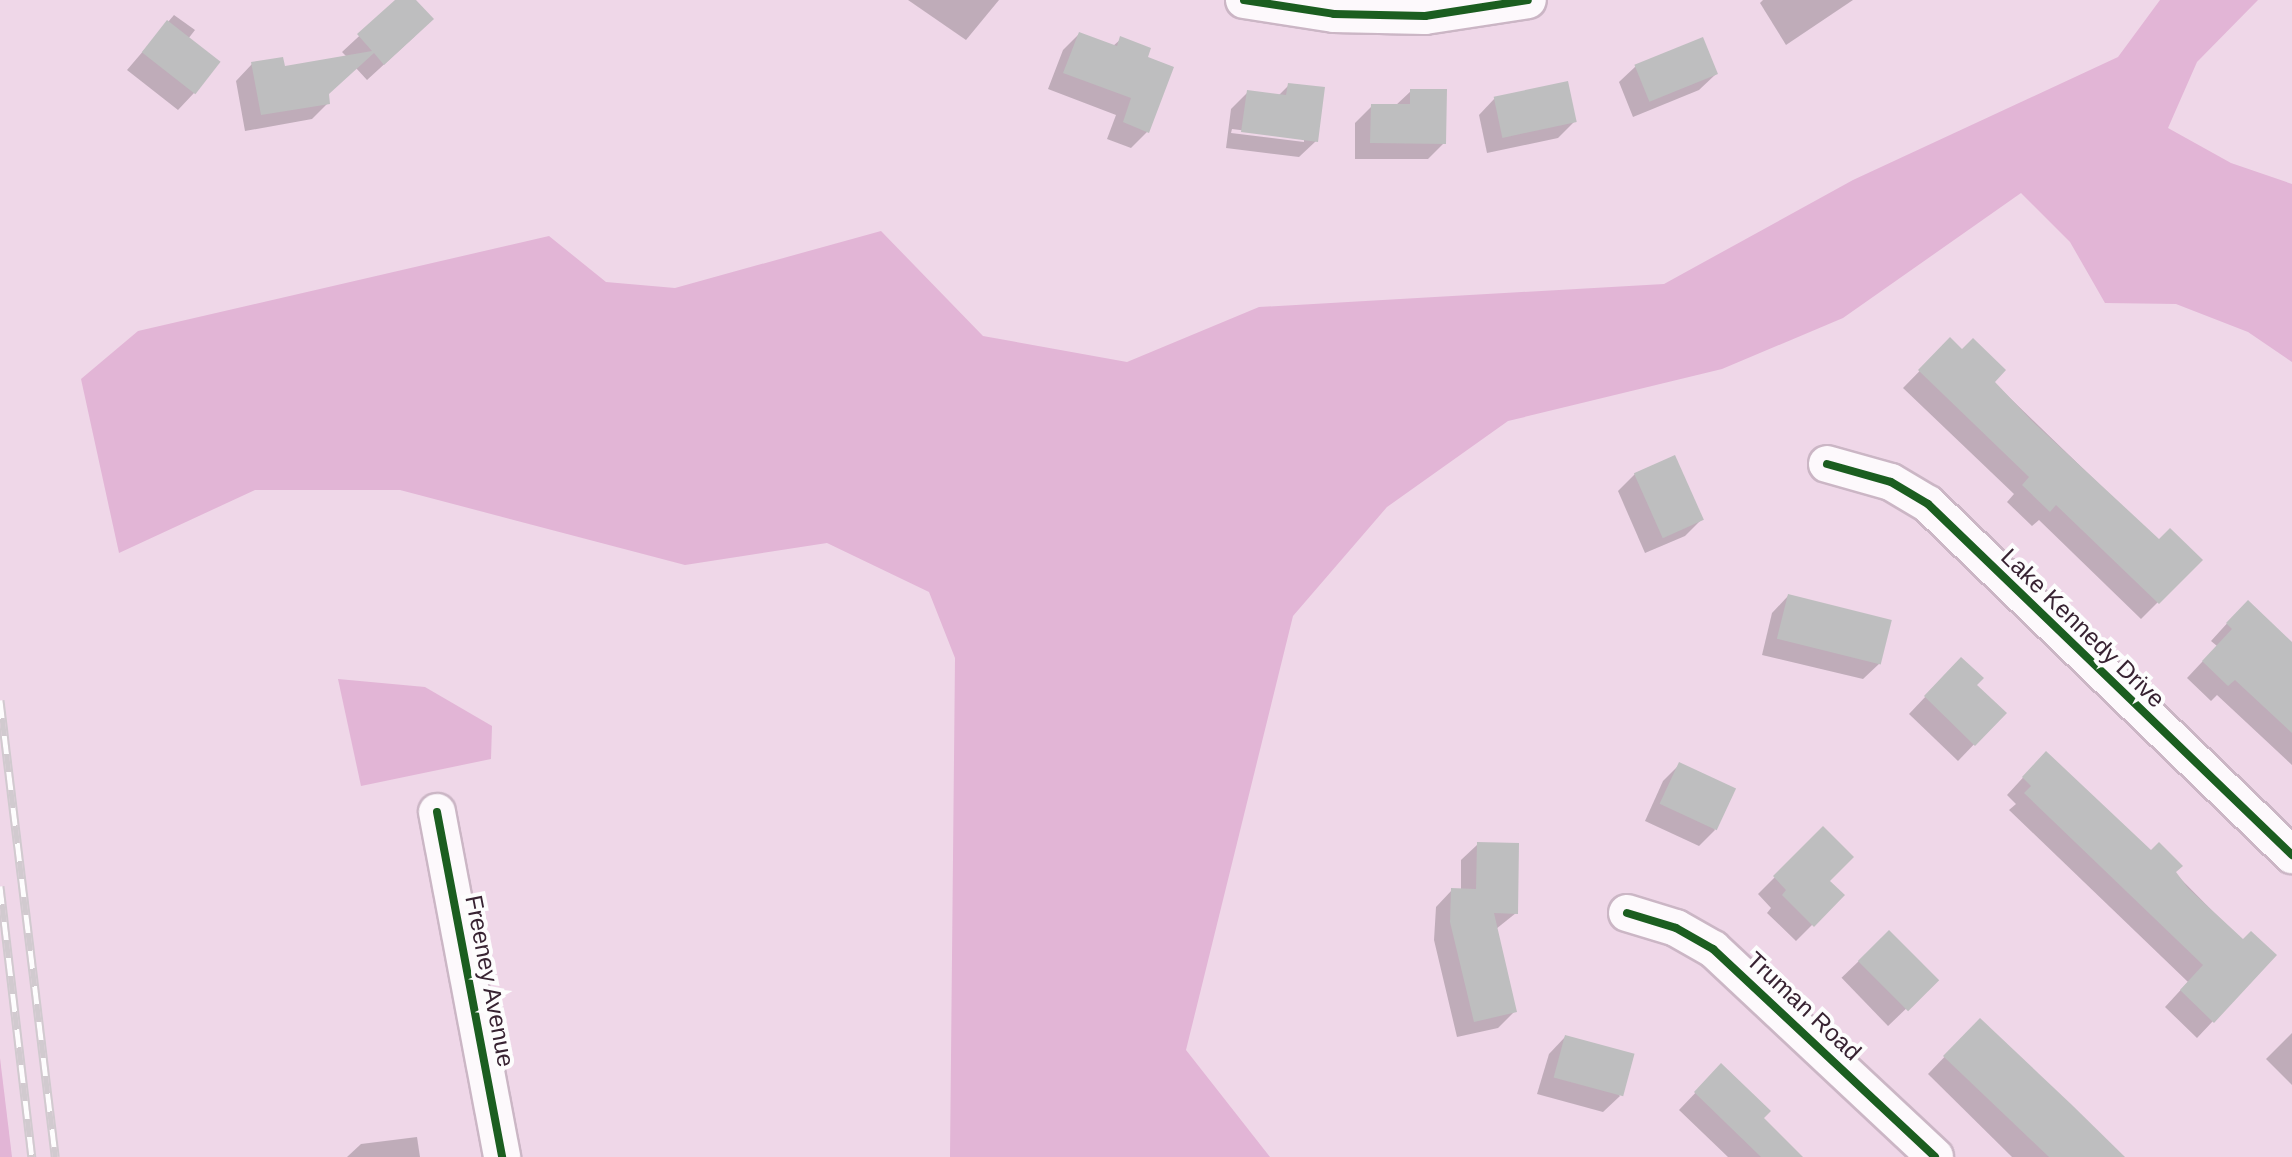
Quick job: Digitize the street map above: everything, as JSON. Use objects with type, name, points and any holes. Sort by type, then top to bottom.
[{"type":"street","points":[[1244,0],[1334,14],[1425,16],[1528,0]]},
{"type":"street","name":"Lake Kennedy Drive","points":[[1827,464],[1891,482],[1928,504],[2292,855]]},
{"type":"street","name":"Freeney Avenue","points":[[437,812],[502,1157]]},
{"type":"street","name":"Truman Road","points":[[1627,913],[1676,928],[1713,949],[1935,1157]]},
{"type":"shaded area","points":[[2160,0],[2258,0],[2197,62],[2168,128],[2231,163],[2292,184],[2292,362],[2248,332],[2176,304],[2105,303],[2070,242],[2021,193],[1843,318],[1722,369],[1508,421],[1387,507],[1293,616],[1186,1050],[1270,1157],[950,1157],[955,658],[929,592],[827,543],[685,565],[400,490],[255,490],[119,553],[81,379],[138,331],[549,236],[606,282],[675,288],[881,231],[983,336],[1127,362],[1259,307],[1664,284],[1853,180],[2118,57]]},
{"type":"shaded area","points":[[338,679],[425,687],[492,726],[491,759],[361,786]]},
{"type":"shaded area","points":[[0,1058],[12,1157],[0,1157]]},
{"type":"building","points":[[395,0],[416,0],[434,19],[384,65],[374,53],[329,94],[330,104],[261,115],[251,62],[283,57],[285,66],[372,51],[357,34]]},
{"type":"building","points":[[167,20],[221,62],[195,94],[142,52]]},
{"type":"building","points":[[1079,32],[1117,46],[1120,36],[1151,48],[1148,57],[1174,67],[1149,133],[1123,122],[1131,98],[1063,73]]},
{"type":"building","points":[[1703,37],[1718,74],[1649,102],[1634,65]]},
{"type":"building","points":[[1568,81],[1577,122],[1502,138],[1494,97]]},
{"type":"building","points":[[1288,83],[1325,87],[1318,142],[1241,132],[1247,90],[1286,95]]},
{"type":"building","points":[[1410,89],[1447,89],[1446,144],[1370,143],[1371,104],[1410,104]]},
{"type":"building","points":[[1950,337],[1962,349],[1973,338],[2006,370],[1995,382],[2031,420],[2159,539],[2170,528],[2203,560],[2159,604],[2056,505],[2050,512],[2022,485],[2029,477],[1918,370]]},
{"type":"building","points":[[1675,455],[1704,520],[1663,538],[1634,473]]},
{"type":"building","points":[[1788,594],[1892,620],[1881,665],[1777,639]]},
{"type":"building","points":[[2248,600],[2292,642],[2292,733],[2235,680],[2228,686],[2202,661],[2232,629],[2226,623]]},
{"type":"building","points":[[1961,657],[1984,678],[1977,685],[2007,713],[1975,746],[1924,696]]},
{"type":"building","points":[[2046,751],[2151,850],[2159,842],[2183,866],[2176,872],[2188,888],[2243,939],[2251,931],[2277,955],[2214,1023],[2180,990],[2203,965],[2024,793],[2031,786],[2022,777]]},
{"type":"building","points":[[1679,762],[1736,789],[1717,830],[1660,804]]},
{"type":"building","points":[[1823,826],[1854,857],[1830,881],[1845,895],[1814,927],[1782,895],[1786,890],[1773,876]]},
{"type":"building","points":[[1477,842],[1519,843],[1518,914],[1494,913],[1517,1012],[1474,1022],[1450,922],[1451,888],[1476,889]]},
{"type":"building","points":[[1889,930],[1939,980],[1908,1011],[1858,961]]},
{"type":"building","points":[[1980,1018],[2125,1157],[2049,1157],[1943,1056]]},
{"type":"building","points":[[1565,1035],[1635,1054],[1623,1096],[1554,1078]]},
{"type":"building","points":[[1721,1063],[1771,1111],[1764,1118],[1803,1157],[1761,1157],[1694,1092]]},
{"type":"railway","points":[[0,700],[55,1157]]},
{"type":"railway","points":[[0,886],[32,1157]]},
{"type":"cycle path","points":[[1244,0],[1334,14],[1425,16],[1528,0]]},
{"type":"cycle path","points":[[1827,464],[1891,482],[1928,504],[2292,855]]},
{"type":"cycle path","points":[[437,812],[502,1157]]},
{"type":"cycle path","points":[[1627,913],[1676,928],[1713,949],[1935,1157]]}]
